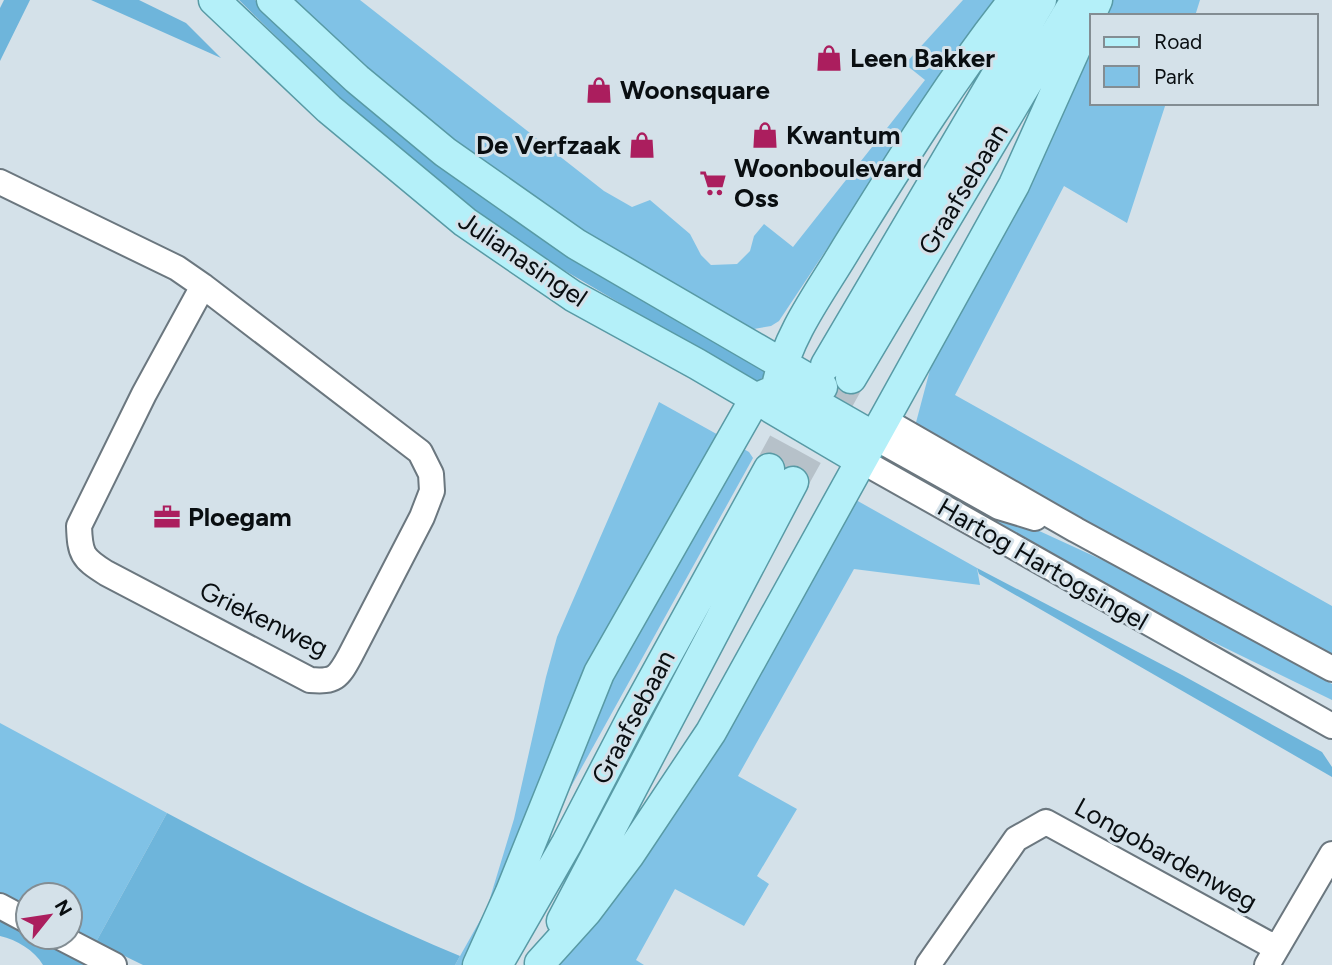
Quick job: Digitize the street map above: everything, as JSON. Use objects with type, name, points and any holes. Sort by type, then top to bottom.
[{"type":"main road","name":"Julianasingel","points":[[214,0],[329,109],[465,222],[573,296],[873,439]]},
{"type":"main road","name":"Julianasingel","points":[[272,0],[357,79],[445,152],[576,244],[772,391]]},
{"type":"main road","points":[[478,965],[510,894],[599,673],[772,391],[799,326],[919,130],[980,42],[1014,0]]},
{"type":"main road","name":"Graafsebaan","points":[[1041,0],[839,372],[1076,0]]},
{"type":"main road","points":[[540,964],[586,912],[629,855],[710,732],[1014,185],[1090,16]]},
{"type":"main road","name":"Hartog Hartogsingel","points":[[772,391],[873,439]]},
{"type":"main road","name":"Graafsebaan","points":[[496,965],[567,843],[632,718],[781,475],[640,769],[540,964]]},
{"type":"street","name":"Griekenweg","points":[[0,182],[177,268],[203,286],[420,452],[431,474],[432,491],[422,517],[350,656],[340,673],[327,682],[310,680],[106,573],[88,562],[80,549],[79,526],[144,394],[203,286]]},
{"type":"street","name":"Hartog Hartogsingel","points":[[873,439],[1076,530],[1332,669]]},
{"type":"street","name":"Hartog Hartogsingel","points":[[873,439],[1332,726]]},
{"type":"street","name":"Longobardenweg","points":[[928,965],[1016,839],[1046,822],[1272,956]]},
{"type":"street","points":[[1272,956],[1332,854]]},
{"type":"street","points":[[84,949],[114,965]]},
{"type":"green space","points":[[289,0],[360,0],[604,191],[632,207],[650,200],[690,234],[701,255],[711,265],[737,264],[750,251],[754,236],[764,224],[793,247],[925,80],[905,64],[963,0],[1003,0],[901,137],[779,321],[771,326],[748,330],[658,283],[475,163]]},
{"type":"green space","points":[[1103,0],[1200,0],[1196,14],[1096,14]]},
{"type":"green space","points":[[1090,26],[1090,105],[1165,105],[1127,223],[1064,186],[955,395],[1332,606],[1332,658],[914,430],[931,366],[954,308]]},
{"type":"green space","points":[[659,402],[749,452],[753,458],[567,794],[480,965],[455,965],[487,908],[514,819],[557,637]]},
{"type":"green space","points":[[873,448],[922,477],[1161,587],[1332,684],[1332,700],[1166,619],[945,494],[870,458]]},
{"type":"green space","points":[[856,500],[977,568],[980,585],[854,569],[738,776],[797,809],[757,876],[769,884],[744,926],[675,889],[636,960],[644,965],[560,965]]},
{"type":"green space","points":[[0,723],[167,813],[96,942],[84,936],[84,881],[14,881],[14,901],[0,894]]},
{"type":"shaded area","points":[[4,0],[30,0],[0,61],[0,8]]},
{"type":"shaded area","points":[[91,0],[139,0],[186,23],[221,58]]},
{"type":"shaded area","points":[[239,0],[255,0],[339,74],[771,371],[756,383],[470,215],[385,143]]},
{"type":"shaded area","points":[[977,568],[1322,752],[1332,767],[1332,777],[979,574]]},
{"type":"shaded area","points":[[167,813],[349,906],[460,956],[455,965],[143,965],[96,942]]},
{"type":"shaded area","points":[[0,917],[14,924],[14,941],[0,936]]},
{"type":"shaded area","points":[[30,951],[66,951],[93,965],[43,965]]},
{"type":"tunnel","points":[[793,482],[851,378]]},
{"type":"tunnel","points":[[769,469],[807,399]]},
{"type":"place","name":"Leen Bakker","points":[[829,58]]},
{"type":"place","name":"Woonsquare","points":[[599,90]]},
{"type":"place","name":"Kwantum","points":[[765,135]]},
{"type":"place","name":"De Verfzaak","points":[[642,145]]},
{"type":"place","name":"Woonboulevard Oss","points":[[713,183]]},
{"type":"place","name":"Ploegam","points":[[167,517]]}]
